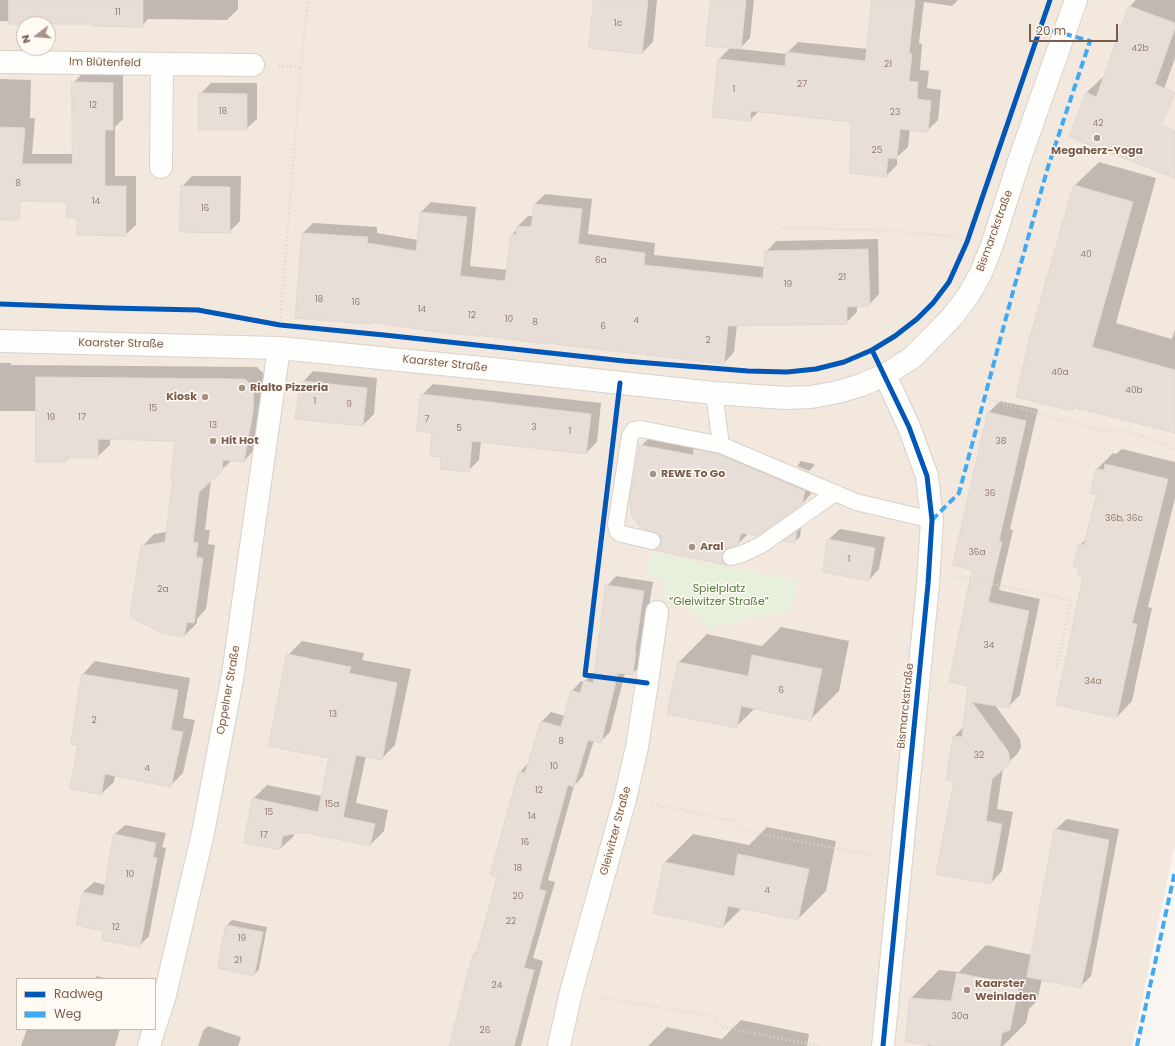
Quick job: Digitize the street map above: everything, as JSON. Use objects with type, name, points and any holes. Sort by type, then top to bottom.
[{"type":"street","name":"Bismarckstraße","points":[[883,1046],[928,584],[932,520],[927,476],[909,427],[885,375],[912,357],[952,317],[968,296],[981,273],[1076,0]]},
{"type":"street","name":"Im Blütenfeld","points":[[0,62],[253,65]]},
{"type":"street","points":[[161,167],[162,64]]},
{"type":"street","name":"Kaarster Straße","points":[[0,341],[279,348],[714,393],[785,398],[811,397],[838,392],[861,385],[885,375]]},
{"type":"street","name":"Oppelner Straße","points":[[156,1025],[165,995],[203,833],[233,674],[279,348]]},
{"type":"street","name":"Gleiwitzer Straße","points":[[559,1046],[571,992],[625,799],[637,747],[658,612]]},
{"type":"street","name":"Oppelner Straße","points":[[149,1046],[154,1030]]},
{"type":"lane","points":[[714,393],[721,445]]},
{"type":"lane","points":[[652,541],[622,534],[618,532],[616,525],[630,436],[634,430],[642,428],[721,445],[856,502],[932,520]]},
{"type":"lane","points":[[731,557],[742,554],[761,545],[835,493]]},
{"type":"path","points":[[279,348],[281,307],[301,67],[308,0]]},
{"type":"path","points":[[253,65],[301,67]]},
{"type":"path","points":[[782,228],[881,230],[954,236],[967,242]]},
{"type":"path","points":[[984,398],[1099,430],[1130,432],[1155,440],[1175,451]]},
{"type":"path","points":[[950,575],[1071,600],[1056,671]]},
{"type":"path","points":[[625,799],[735,821],[746,831],[901,861]]},
{"type":"path","points":[[571,992],[712,1016],[723,1027],[819,1046]]},
{"type":"shaded area","points":[[0,0],[1175,0],[1175,844],[1132,1046],[0,1046]]},
{"type":"green space","name":"Spielplatz “Gleiwitzer Straße”","points":[[652,553],[797,581],[790,609],[710,628],[692,611],[663,598],[666,579],[648,575]]},
{"type":"building","points":[[9,0],[143,0],[143,27],[93,26],[93,24],[56,24],[56,16],[16,16],[16,24],[9,24]]},
{"type":"building","points":[[594,0],[648,0],[642,54],[589,48]]},
{"type":"building","points":[[711,0],[746,0],[741,49],[706,46]]},
{"type":"building","points":[[872,0],[915,0],[909,54],[912,54],[909,81],[918,82],[917,99],[931,101],[928,132],[900,129],[897,159],[888,158],[886,177],[850,173],[851,122],[751,111],[750,121],[712,117],[718,59],[785,66],[786,52],[865,61]]},
{"type":"building","points":[[1129,6],[1175,23],[1175,28],[1155,84],[1175,93],[1161,125],[1175,131],[1175,178],[1069,137],[1086,92],[1096,97]]},
{"type":"building","points":[[72,82],[113,83],[113,130],[105,130],[105,186],[126,186],[126,236],[77,235],[77,218],[66,218],[67,202],[20,201],[19,220],[0,220],[0,127],[25,128],[22,164],[72,164]]},
{"type":"building","points":[[199,93],[247,94],[247,130],[199,130]]},
{"type":"building","points":[[1074,185],[1133,202],[1092,347],[1175,370],[1175,433],[1073,407],[1072,411],[1016,397],[1030,337]]},
{"type":"building","points":[[181,186],[230,187],[230,233],[180,232]]},
{"type":"building","points":[[534,204],[582,209],[578,244],[645,253],[644,265],[763,278],[765,251],[868,249],[870,306],[847,307],[847,324],[728,326],[724,364],[495,337],[445,333],[371,322],[370,324],[295,318],[302,233],[368,237],[367,243],[416,251],[420,212],[467,217],[460,276],[505,281],[511,234],[516,235],[517,226],[531,227]]},
{"type":"building","points":[[36,377],[245,379],[254,388],[253,412],[244,462],[223,460],[222,471],[199,492],[193,542],[198,543],[196,557],[203,558],[194,623],[187,622],[184,637],[162,633],[130,617],[141,546],[165,542],[173,478],[171,478],[175,441],[98,439],[98,458],[66,458],[66,462],[36,462]]},
{"type":"building","points":[[302,381],[367,388],[363,426],[295,419]]},
{"type":"building","points":[[421,394],[591,414],[586,454],[472,441],[469,472],[440,469],[441,457],[430,456],[432,433],[417,431]]},
{"type":"building","points":[[988,412],[1026,421],[999,541],[1002,542],[988,602],[1029,611],[1009,708],[972,702],[1008,751],[1010,760],[1007,766],[992,779],[986,821],[1002,824],[991,884],[936,874],[954,781],[946,780],[953,736],[962,737],[968,686],[949,682],[972,570],[953,565]]},
{"type":"building","points":[[640,445],[693,455],[694,449],[718,454],[805,491],[802,504],[757,536],[741,533],[738,545],[728,548],[722,554],[722,560],[727,565],[654,550],[659,548],[661,544],[659,534],[642,529],[631,515],[630,498]]},
{"type":"building","points":[[1105,464],[1168,479],[1132,623],[1137,624],[1117,718],[1056,705],[1083,577],[1078,575],[1079,569],[1073,567],[1079,544],[1084,545],[1097,494],[1090,493],[1096,469],[1104,470]]},
{"type":"building","points":[[797,531],[795,543],[783,541]]},
{"type":"building","points":[[828,539],[875,548],[869,581],[823,572]]},
{"type":"building","points":[[606,585],[644,591],[633,675],[618,673],[601,743],[588,740],[574,787],[568,785],[539,889],[546,891],[524,968],[534,970],[514,1046],[449,1046],[473,954],[476,955],[497,877],[490,875],[519,771],[525,773],[541,721],[561,727],[571,690],[580,693],[584,680],[593,683]]},
{"type":"building","points":[[287,654],[351,667],[349,673],[397,683],[382,760],[356,755],[343,817],[375,824],[370,846],[302,832],[283,836],[280,850],[244,843],[252,798],[318,812],[329,758],[269,746]]},
{"type":"building","points":[[752,655],[822,669],[811,721],[741,706],[737,728],[667,714],[678,662],[748,676]]},
{"type":"building","points":[[82,674],[178,690],[171,730],[183,732],[171,787],[105,774],[101,795],[70,789],[78,745],[71,744]]},
{"type":"building","points":[[1055,829],[1109,840],[1081,988],[1027,977]]},
{"type":"building","points":[[114,834],[156,843],[153,857],[157,858],[140,947],[102,940],[104,931],[76,925],[83,892],[103,896]]},
{"type":"building","points":[[738,854],[809,869],[798,920],[728,906],[723,928],[653,913],[664,862],[734,876]]},
{"type":"building","points":[[226,925],[263,932],[254,976],[218,968]]},
{"type":"building","points":[[957,973],[1019,985],[1010,1030],[1002,1033],[1000,1046],[937,1046],[905,1042],[910,998],[951,1001]]},
{"type":"marked path","points":[[932,520],[959,493],[1048,167],[1090,41],[1041,27]]},
{"type":"marked path","points":[[1137,1046],[1175,871]]},
{"type":"cycle path","points":[[883,1046],[928,584],[932,520],[927,476],[909,427],[872,350],[895,336],[917,319],[933,303],[949,282],[967,242],[1050,0]]},
{"type":"cycle path","points":[[0,304],[198,310],[280,325],[624,361],[748,371],[787,372],[816,369],[844,362],[872,350]]},
{"type":"cycle path","points":[[620,383],[585,675],[647,683]]},
{"type":"place","name":"Megaherz-Yoga","points":[[1097,138]]},
{"type":"place","name":"Rialto Pizzeria","points":[[242,388]]},
{"type":"place","name":"Kiosk","points":[[205,397]]},
{"type":"place","name":"Hit Hot","points":[[213,441]]},
{"type":"place","name":"REWE To Go","points":[[653,474]]},
{"type":"place","name":"Aral","points":[[692,547]]},
{"type":"place","name":"Kaarster Weinladen","points":[[967,990]]}]
